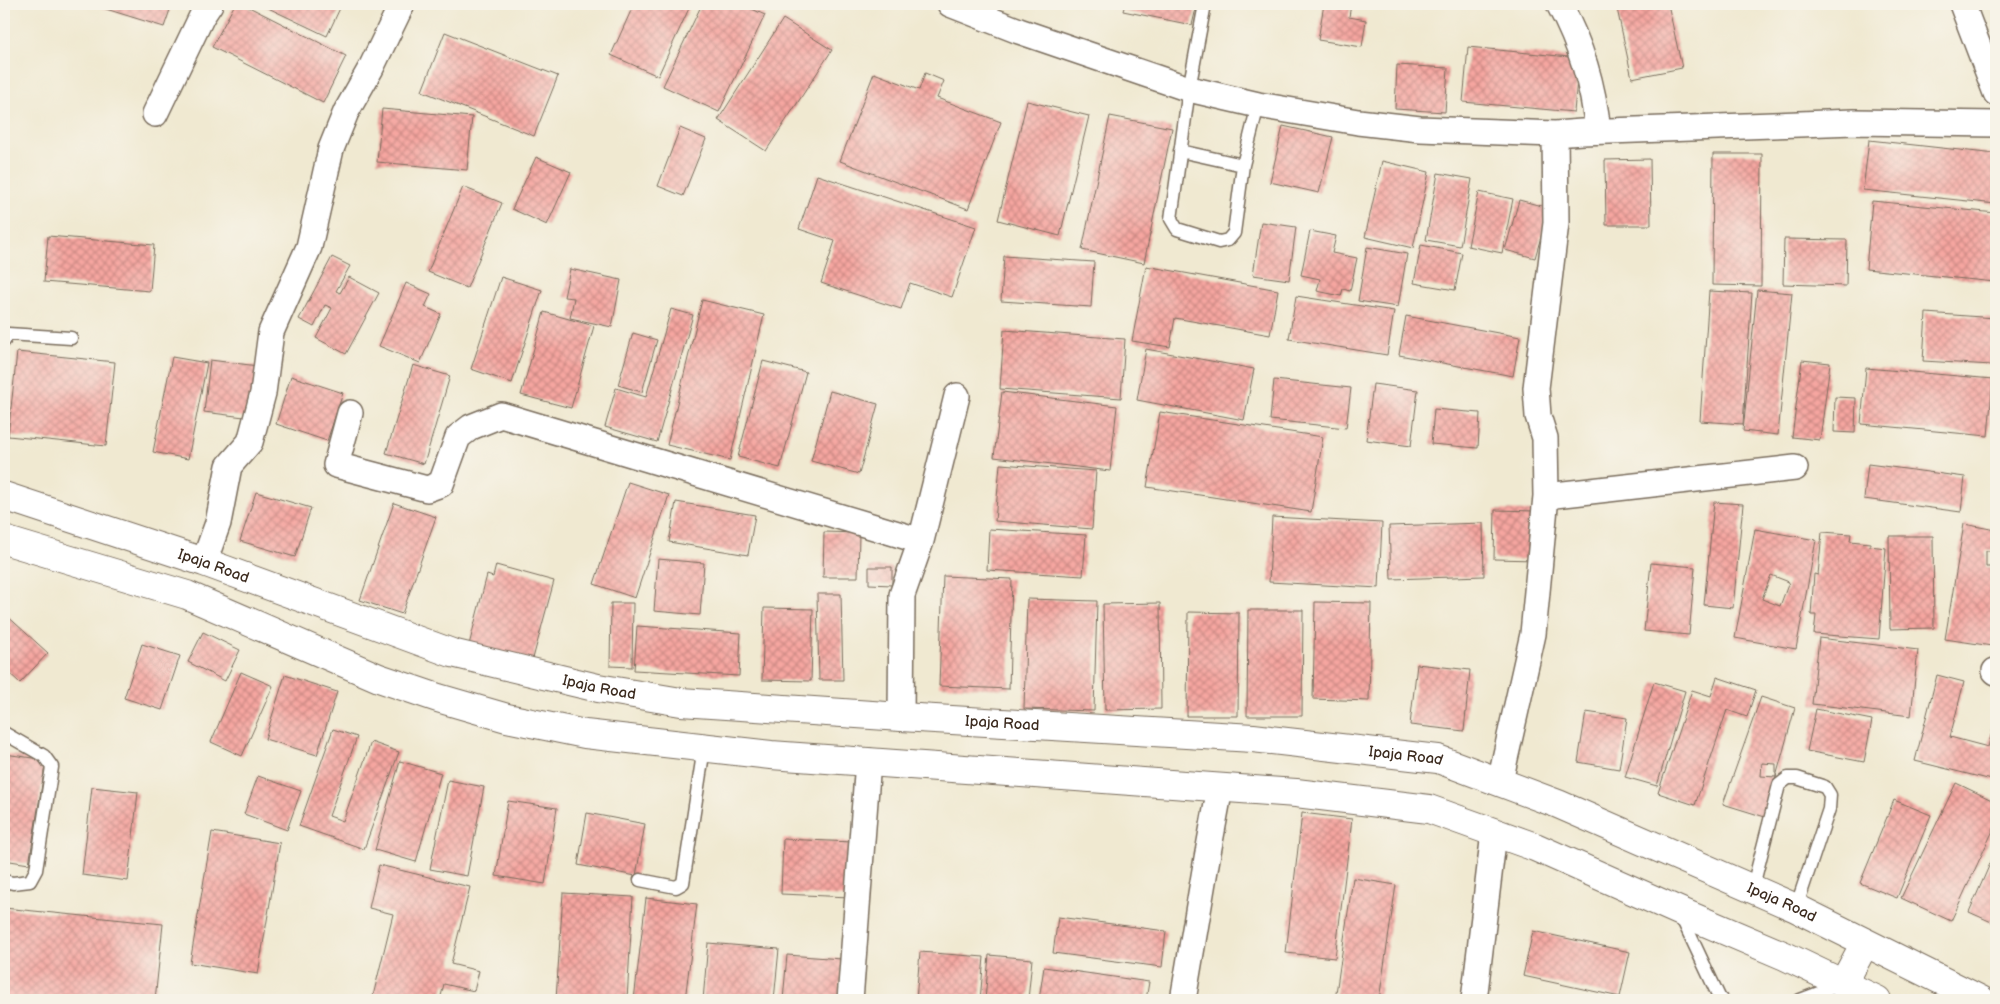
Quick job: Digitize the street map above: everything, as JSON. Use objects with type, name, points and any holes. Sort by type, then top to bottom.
[{"type":"main road","name":"Ipaja Road","points":[[4,496],[204,562],[452,653],[598,688],[681,702],[1252,738],[1438,759],[1500,780],[1558,804],[1796,908],[1981,1000]]},
{"type":"main road","points":[[4,540],[187,595],[379,678],[438,698],[507,718],[585,734],[771,755],[1220,788],[1354,799],[1429,809],[1535,847],[1785,956],[1877,1000]]},
{"type":"main road","points":[[1843,984],[1865,943]]},
{"type":"street","points":[[155,114],[202,16],[210,4]]},
{"type":"street","points":[[204,562],[218,523],[229,466],[250,442],[263,393],[271,332],[309,247],[331,149],[346,112],[371,68],[402,4]]},
{"type":"street","points":[[950,4],[1019,31],[1189,89],[1258,105],[1358,122],[1420,129],[1555,134],[1854,122],[1996,124]]},
{"type":"street","points":[[1559,4],[1585,63],[1595,100],[1598,131]]},
{"type":"street","points":[[1962,4],[1996,93]]},
{"type":"street","points":[[1500,780],[1533,634],[1546,496],[1545,438],[1538,416],[1536,388],[1556,223],[1555,134]]},
{"type":"street","points":[[901,717],[902,595],[921,541],[957,396]]},
{"type":"street","points":[[350,413],[336,465],[427,489],[442,484],[458,437],[471,427],[501,415],[921,541]]},
{"type":"street","points":[[1546,496],[1795,468]]},
{"type":"street","points":[[850,1000],[868,761]]},
{"type":"street","points":[[1184,1000],[1220,788]]},
{"type":"street","points":[[1474,1000],[1494,833]]},
{"type":"lane","points":[[1205,4],[1189,89],[1171,219],[1177,229],[1219,242],[1228,240],[1234,233],[1244,165],[1258,105]]},
{"type":"lane","points":[[1180,151],[1244,165]]},
{"type":"lane","points":[[4,341],[8,334],[71,338]]},
{"type":"lane","points":[[4,733],[44,756],[52,767],[36,870],[30,880],[4,881]]},
{"type":"lane","points":[[640,880],[676,887],[683,882],[704,748]]},
{"type":"lane","points":[[1752,890],[1779,785],[1788,778],[1797,778],[1825,787],[1830,795],[1829,809],[1796,908]]},
{"type":"lane","points":[[1679,911],[1722,1000]]},
{"type":"lane","points":[[1800,1000],[1843,984]]},
{"type":"building","points":[[90,4],[172,4],[164,27]]},
{"type":"building","points":[[235,4],[243,4],[346,56],[323,103],[212,47]]},
{"type":"building","points":[[265,4],[336,4],[341,6],[327,36],[264,6]]},
{"type":"building","points":[[634,4],[691,4],[658,76],[611,55]]},
{"type":"building","points":[[702,4],[741,4],[765,15],[719,112],[663,86]]},
{"type":"building","points":[[1125,4],[1197,4],[1192,25],[1123,11]]},
{"type":"building","points":[[1324,4],[1351,4],[1349,17],[1366,20],[1362,47],[1318,40]]},
{"type":"building","points":[[1616,4],[1668,4],[1682,68],[1632,78]]},
{"type":"building","points":[[783,19],[832,50],[766,151],[718,120]]},
{"type":"building","points":[[445,32],[558,76],[534,136],[422,91]]},
{"type":"building","points":[[1468,47],[1579,58],[1574,112],[1463,102]]},
{"type":"building","points":[[1397,65],[1448,68],[1445,112],[1395,109]]},
{"type":"building","points":[[874,73],[919,90],[925,73],[944,81],[937,98],[1001,122],[968,209],[840,161]]},
{"type":"building","points":[[1027,101],[1089,116],[1060,236],[998,220]]},
{"type":"building","points":[[382,109],[472,117],[467,170],[377,162]]},
{"type":"building","points":[[1110,116],[1172,128],[1144,263],[1082,250]]},
{"type":"building","points":[[1283,126],[1333,137],[1319,193],[1270,182]]},
{"type":"building","points":[[680,128],[706,139],[683,196],[658,186]]},
{"type":"building","points":[[1869,140],[1996,154],[1996,204],[1863,190]]},
{"type":"building","points":[[1713,154],[1762,154],[1761,286],[1712,285]]},
{"type":"building","points":[[536,157],[571,172],[547,225],[512,209]]},
{"type":"building","points":[[1650,159],[1651,225],[1606,225],[1605,160]]},
{"type":"building","points":[[1382,161],[1429,172],[1413,248],[1365,237]]},
{"type":"building","points":[[1438,173],[1472,179],[1460,246],[1426,240]]},
{"type":"building","points":[[817,175],[976,227],[952,297],[910,283],[901,309],[821,283],[835,241],[799,229]]},
{"type":"building","points":[[463,187],[502,203],[467,288],[428,272]]},
{"type":"building","points":[[1479,192],[1513,199],[1502,253],[1468,246]]},
{"type":"building","points":[[1519,200],[1549,208],[1535,258],[1505,250]]},
{"type":"building","points":[[1872,201],[1996,213],[1995,282],[1866,269]]},
{"type":"building","points":[[1261,222],[1296,227],[1289,280],[1253,275]]},
{"type":"building","points":[[1310,231],[1336,236],[1332,253],[1357,258],[1350,291],[1343,289],[1341,296],[1317,291],[1320,279],[1301,275]]},
{"type":"building","points":[[48,236],[154,245],[150,291],[44,282]]},
{"type":"building","points":[[1784,239],[1847,240],[1846,286],[1783,284]]},
{"type":"building","points":[[1421,245],[1462,253],[1455,290],[1414,283]]},
{"type":"building","points":[[1367,247],[1407,254],[1398,307],[1358,301]]},
{"type":"building","points":[[1004,256],[1094,262],[1091,307],[1001,301]]},
{"type":"building","points":[[332,257],[350,266],[336,291],[340,293],[349,277],[379,293],[346,354],[316,338],[332,308],[325,305],[314,327],[299,319]]},
{"type":"building","points":[[1146,266],[1278,290],[1270,335],[1175,318],[1170,347],[1132,341]]},
{"type":"building","points":[[570,269],[621,280],[612,327],[570,318],[574,298],[564,297]]},
{"type":"building","points":[[501,277],[542,290],[512,383],[471,369]]},
{"type":"building","points":[[406,283],[431,294],[425,307],[441,314],[420,363],[379,346]]},
{"type":"building","points":[[1757,290],[1792,293],[1778,435],[1743,431]]},
{"type":"building","points":[[1709,291],[1752,293],[1743,424],[1700,421]]},
{"type":"building","points":[[1296,296],[1394,311],[1387,355],[1289,339]]},
{"type":"building","points":[[702,300],[764,315],[730,460],[667,445]]},
{"type":"building","points":[[671,309],[693,315],[657,442],[605,427],[616,388],[646,397]]},
{"type":"building","points":[[544,312],[594,326],[571,408],[521,395]]},
{"type":"building","points":[[1926,313],[1995,318],[1992,365],[1923,361]]},
{"type":"building","points":[[1406,316],[1520,337],[1513,376],[1399,355]]},
{"type":"building","points":[[1004,330],[1125,339],[1121,398],[1000,389]]},
{"type":"building","points":[[633,333],[657,340],[642,392],[618,385]]},
{"type":"building","points":[[1146,349],[1254,369],[1244,420],[1137,400]]},
{"type":"building","points":[[17,352],[115,362],[106,446],[8,436]]},
{"type":"building","points":[[172,357],[207,363],[188,459],[153,452]]},
{"type":"building","points":[[210,360],[258,366],[252,418],[204,412]]},
{"type":"building","points":[[1802,360],[1830,363],[1820,440],[1792,437]]},
{"type":"building","points":[[763,361],[806,372],[780,468],[738,457]]},
{"type":"building","points":[[413,365],[450,376],[424,464],[386,453]]},
{"type":"building","points":[[1866,368],[1993,379],[1988,436],[1861,424]]},
{"type":"building","points":[[291,376],[343,393],[327,441],[276,424]]},
{"type":"building","points":[[1274,380],[1351,388],[1346,428],[1270,420]]},
{"type":"building","points":[[1373,384],[1418,390],[1411,446],[1366,440]]},
{"type":"building","points":[[830,391],[878,404],[859,474],[811,461]]},
{"type":"building","points":[[1002,392],[1117,406],[1110,471],[994,457]]},
{"type":"building","points":[[1835,397],[1856,398],[1855,433],[1834,432]]},
{"type":"building","points":[[1434,409],[1480,413],[1478,448],[1431,444]]},
{"type":"building","points":[[1160,412],[1323,437],[1311,512],[1147,487]]},
{"type":"building","points":[[1000,464],[1096,471],[1092,529],[995,521]]},
{"type":"building","points":[[1868,464],[1965,477],[1961,512],[1864,499]]},
{"type":"building","points":[[628,482],[669,495],[635,598],[594,584]]},
{"type":"building","points":[[256,492],[311,508],[295,557],[240,541]]},
{"type":"building","points":[[676,502],[755,515],[748,555],[669,542]]},
{"type":"building","points":[[1714,502],[1743,504],[1733,608],[1704,605]]},
{"type":"building","points":[[394,503],[436,517],[402,614],[360,600]]},
{"type":"building","points":[[1495,510],[1536,511],[1535,560],[1494,559]]},
{"type":"building","points":[[1272,517],[1382,523],[1379,588],[1269,582]]},
{"type":"building","points":[[1483,523],[1484,576],[1391,579],[1389,526]]},
{"type":"building","points":[[1964,524],[1996,530],[1996,551],[1986,551],[1986,567],[1996,567],[1996,620],[1992,646],[1945,639]]},
{"type":"building","points":[[989,529],[1086,535],[1083,576],[987,570]]},
{"type":"building","points":[[1755,529],[1816,540],[1796,649],[1735,638]],"holes":[[[1771,575],[1789,582],[1780,606],[1762,599]]]},
{"type":"building","points":[[824,532],[859,533],[858,577],[823,577]]},
{"type":"building","points":[[1822,532],[1851,534],[1850,541],[1870,543],[1870,546],[1886,548],[1879,639],[1814,634],[1816,615],[1811,615],[1814,574],[1818,575]]},
{"type":"building","points":[[1889,536],[1933,536],[1934,628],[1890,629]]},
{"type":"building","points":[[658,559],[704,563],[700,615],[654,611]]},
{"type":"building","points":[[1651,563],[1695,567],[1689,635],[1644,631]]},
{"type":"building","points":[[496,565],[554,581],[532,662],[469,645],[487,575],[493,577]]},
{"type":"building","points":[[869,567],[892,567],[892,585],[869,584]]},
{"type":"building","points":[[943,576],[1012,579],[1009,689],[939,686]]},
{"type":"building","points":[[817,594],[841,594],[843,680],[819,680]]},
{"type":"building","points":[[1027,599],[1097,601],[1094,711],[1024,709]]},
{"type":"building","points":[[1315,602],[1371,603],[1369,701],[1313,699]]},
{"type":"building","points":[[611,603],[633,603],[632,667],[610,666]]},
{"type":"building","points":[[1160,603],[1161,709],[1105,710],[1103,604]]},
{"type":"building","points":[[764,608],[813,609],[811,681],[762,680]]},
{"type":"building","points":[[1248,610],[1303,610],[1302,716],[1247,716]]},
{"type":"building","points":[[1188,612],[1239,613],[1238,716],[1187,716]]},
{"type":"building","points":[[4,613],[48,653],[20,683],[4,668]]},
{"type":"building","points":[[637,626],[741,633],[739,676],[634,670]]},
{"type":"building","points":[[203,632],[240,650],[225,681],[188,662]]},
{"type":"building","points":[[1819,638],[1918,650],[1911,716],[1812,704]]},
{"type":"building","points":[[142,644],[180,656],[162,710],[124,698]]},
{"type":"building","points":[[1417,664],[1470,670],[1464,731],[1410,725]]},
{"type":"building","points":[[241,672],[273,686],[242,756],[211,742]]},
{"type":"building","points":[[285,675],[337,692],[317,755],[265,739]]},
{"type":"building","points":[[1937,675],[1964,682],[1950,737],[1988,747],[1996,717],[1996,781],[1915,761]]},
{"type":"building","points":[[1717,677],[1756,690],[1747,717],[1727,710],[1695,805],[1658,793],[1692,690],[1711,696]]},
{"type":"building","points":[[1654,682],[1685,691],[1657,786],[1625,777]]},
{"type":"building","points":[[1761,697],[1795,708],[1765,817],[1723,804]],"holes":[[[1762,763],[1776,764],[1776,777],[1761,776]]]},
{"type":"building","points":[[1816,709],[1872,720],[1864,762],[1807,751]]},
{"type":"building","points":[[1586,712],[1627,718],[1619,769],[1578,762]]},
{"type":"building","points":[[333,729],[357,737],[329,816],[343,821],[371,742],[399,752],[364,849],[299,826]]},
{"type":"building","points":[[5,754],[46,760],[29,864],[4,860]]},
{"type":"building","points":[[400,761],[441,773],[416,862],[375,850]]},
{"type":"building","points":[[258,776],[301,791],[287,830],[244,814]]},
{"type":"building","points":[[448,780],[484,787],[467,876],[430,869]]},
{"type":"building","points":[[1956,783],[1996,802],[1996,824],[1951,921],[1901,898]]},
{"type":"building","points":[[92,787],[138,792],[128,881],[82,875]]},
{"type":"building","points":[[1894,800],[1931,815],[1897,898],[1860,883]]},
{"type":"building","points":[[508,801],[557,808],[545,884],[496,876]]},
{"type":"building","points":[[587,813],[645,824],[636,876],[578,865]]},
{"type":"building","points":[[1302,813],[1352,819],[1335,958],[1286,953]]},
{"type":"building","points":[[212,832],[280,843],[258,974],[190,963]]},
{"type":"building","points":[[783,839],[853,842],[850,897],[781,894]]},
{"type":"building","points":[[1996,850],[1996,924],[1969,912]]},
{"type":"building","points":[[379,865],[470,887],[451,964],[479,971],[474,991],[444,984],[440,1000],[372,1000],[393,914],[369,908]]},
{"type":"building","points":[[1353,878],[1396,885],[1379,1000],[1335,1000]]},
{"type":"building","points":[[563,893],[633,897],[627,1000],[556,1000]]},
{"type":"building","points":[[646,898],[697,904],[685,1000],[634,1000]]},
{"type":"building","points":[[4,908],[163,924],[155,1000],[4,1000]]},
{"type":"building","points":[[1058,917],[1166,931],[1162,967],[1053,953]]},
{"type":"building","points":[[1533,931],[1630,952],[1620,997],[1523,976]]},
{"type":"building","points":[[708,943],[779,949],[774,1000],[703,1000]]},
{"type":"building","points":[[920,952],[984,957],[980,1000],[916,1000]]},
{"type":"building","points":[[787,955],[842,959],[839,1000],[783,1000]]},
{"type":"building","points":[[989,955],[1032,959],[1028,1000],[985,1000]]},
{"type":"building","points":[[1044,967],[1149,982],[1146,1000],[1039,1000]]}]
